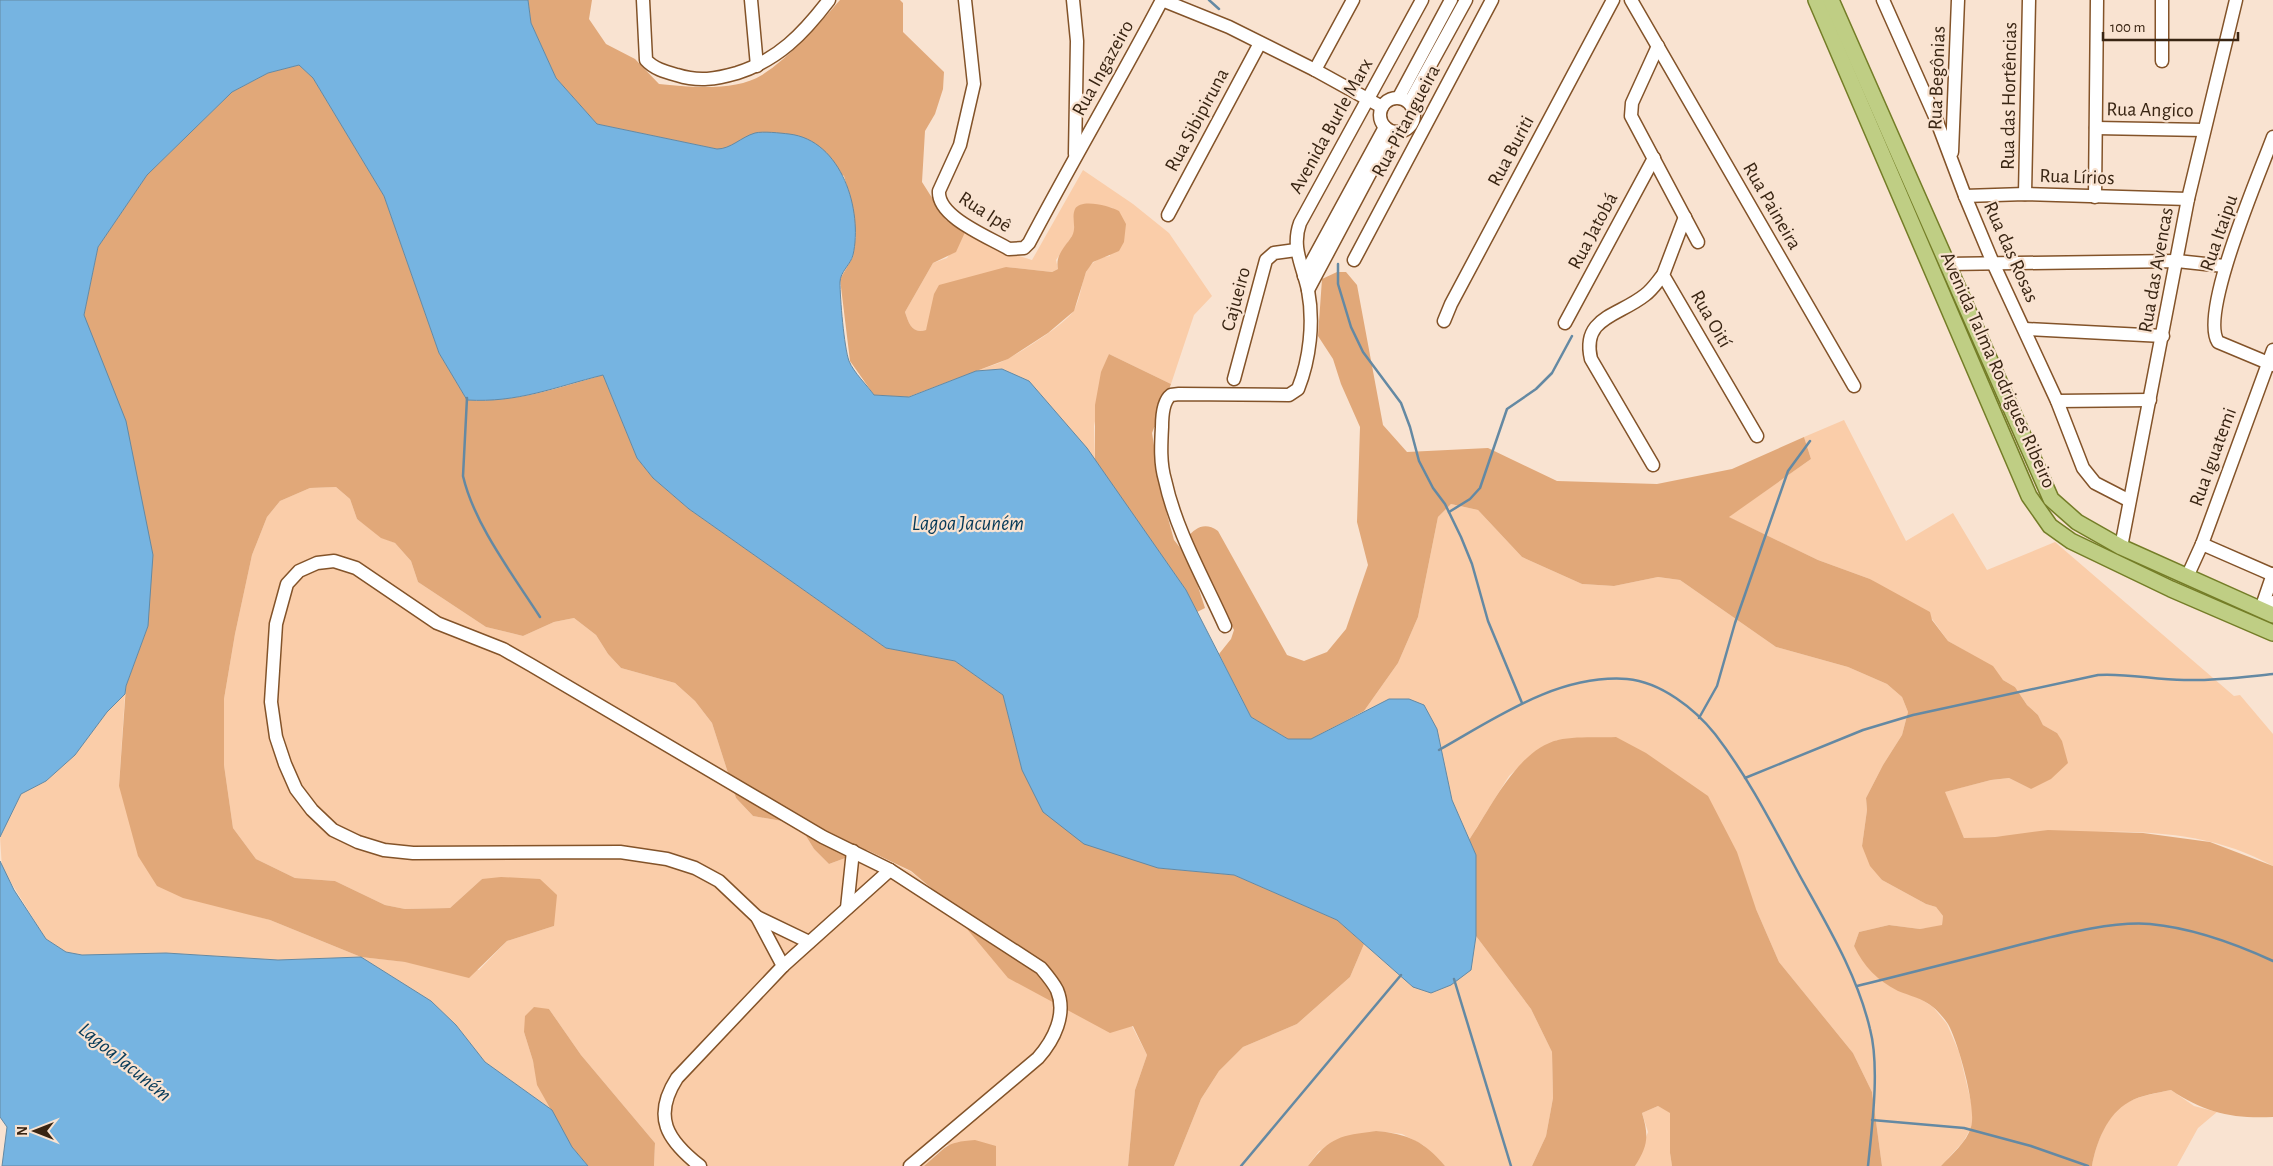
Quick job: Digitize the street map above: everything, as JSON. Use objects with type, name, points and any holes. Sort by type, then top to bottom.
[{"type":"main road","name":"Avenida Talma Rodrigues Ribeiro","points":[[1816,0],[2029,496],[2050,526],[2071,541],[2171,589],[2273,633]]},
{"type":"main road","name":"Avenida Talma Rodrigues Ribeiro","points":[[1831,0],[2051,499],[2077,522],[2121,547],[2187,577],[2269,609]]},
{"type":"street","points":[[643,0],[644,53],[649,63],[661,70],[691,80],[721,78],[757,66],[778,55],[807,29],[829,0]]},
{"type":"street","points":[[751,0],[757,66]]},
{"type":"street","name":"Rua Ipê","points":[[965,0],[974,84],[960,145],[939,191],[941,204],[950,215],[1009,249],[1024,248],[1029,243],[1075,154]]},
{"type":"street","points":[[1073,0],[1077,40],[1075,154]]},
{"type":"street","points":[[1162,0],[1229,27],[1315,70],[1382,107]]},
{"type":"street","name":"Rua Ingazeiro","points":[[1075,154],[1117,85],[1162,0]]},
{"type":"street","points":[[1315,70],[1353,0]]},
{"type":"street","name":"Avenida Burle Marx","points":[[1224,626],[1175,514],[1165,481],[1161,459],[1162,416],[1168,397],[1171,395],[1289,396],[1294,393],[1302,379],[1309,350],[1308,290],[1296,250],[1296,234],[1300,223],[1422,0]]},
{"type":"street","points":[[1404,100],[1451,0]]},
{"type":"street","points":[[1404,100],[1466,0]]},
{"type":"street","name":"Rua Pitangueira","points":[[1354,260],[1417,127],[1492,0]]},
{"type":"street","name":"Rua Buriti","points":[[1444,321],[1451,304],[1613,0]]},
{"type":"street","name":"Rua Paineira","points":[[1631,0],[1854,386]]},
{"type":"street","name":"Rua Begônias","points":[[1952,157],[1958,0]]},
{"type":"street","name":"Rua das Hortências","points":[[2025,194],[2029,0]]},
{"type":"street","points":[[2095,197],[2097,0]]},
{"type":"street","points":[[2162,0],[2162,62]]},
{"type":"street","name":"Rua das Avencas","points":[[2121,547],[2128,500],[2163,336],[2188,199],[2236,0]]},
{"type":"street","name":"Rua das Rosas","points":[[1885,2],[1952,157],[1965,196],[1993,263],[2057,401],[2083,468],[2095,483],[2128,500]]},
{"type":"street","name":"Rua Sibipiruna","points":[[1168,215],[1260,43]]},
{"type":"street","points":[[1658,46],[1632,103],[1631,116],[1698,242]]},
{"type":"street","points":[[1388,100],[1404,100],[1415,113],[1417,127],[1404,131],[1388,129],[1380,119],[1382,107],[1388,100]]},
{"type":"street","name":"Rua Angico","points":[[2096,128],[2204,130]]},
{"type":"street","points":[[1304,276],[1388,129]]},
{"type":"street","name":"Avenida Burle Marx","points":[[1308,290],[1388,129]]},
{"type":"street","name":"Rua Itaipu","points":[[2270,364],[2218,342],[2215,337],[2214,328],[2224,266],[2267,170],[2273,137]]},
{"type":"street","name":"Rua Jatobá","points":[[1565,323],[1654,158]]},
{"type":"street","name":"Rua Lírios","points":[[1965,196],[2025,194],[2188,199]]},
{"type":"street","points":[[1653,465],[1591,359],[1588,346],[1590,334],[1596,325],[1645,296],[1663,275],[1685,217]]},
{"type":"street","name":"Cajueiro","points":[[1234,379],[1266,260],[1274,253],[1296,250]]},
{"type":"street","points":[[1946,264],[2177,261],[2224,266]]},
{"type":"street","name":"Rua Oití","points":[[1663,275],[1757,436]]},
{"type":"street","points":[[2025,329],[2163,336]]},
{"type":"street","name":"Rua Iguatemi","points":[[2187,577],[2202,544],[2270,364],[2273,350]]},
{"type":"street","points":[[2057,401],[2150,400]]},
{"type":"street","points":[[2202,544],[2273,575],[2269,609]]},
{"type":"street","points":[[810,942],[757,917],[719,881],[695,868],[667,859],[620,852],[413,853],[384,850],[358,842],[333,830],[312,810],[296,789],[276,737],[271,702],[276,624],[287,584],[299,571],[317,563],[334,561],[356,568],[437,623],[503,649],[823,837],[890,870],[1041,968],[1057,990],[1060,1010],[1050,1044],[1038,1058],[910,1166]]},
{"type":"street","points":[[847,908],[853,851]]},
{"type":"street","points":[[700,1166],[681,1151],[671,1139],[665,1124],[664,1107],[668,1092],[677,1078],[783,966],[890,870]]},
{"type":"street","points":[[757,917],[783,966]]},
{"type":"shaded area","points":[[528,0],[592,0],[589,19],[606,44],[635,59],[659,84],[712,87],[739,84],[762,75],[793,50],[840,0],[900,0],[903,3],[903,32],[944,72],[943,89],[935,114],[925,131],[922,182],[946,220],[966,230],[956,252],[933,263],[905,312],[910,324],[917,331],[926,330],[934,294],[939,285],[1006,267],[1052,272],[1058,269],[1059,255],[1073,233],[1074,212],[1078,206],[1089,203],[1119,211],[1126,224],[1124,242],[1119,251],[1093,262],[1086,272],[1074,311],[1048,333],[1008,359],[908,397],[874,395],[850,361],[840,279],[853,257],[856,235],[850,197],[844,176],[770,134],[761,134],[717,149],[597,124],[556,78],[531,23]]},
{"type":"shaded area","points":[[299,65],[313,78],[384,196],[439,353],[467,400],[519,397],[603,375],[637,458],[653,478],[689,509],[886,648],[955,661],[1003,695],[1022,770],[1158,868],[1234,875],[1337,920],[1364,944],[1350,977],[1297,1024],[1243,1047],[1219,1071],[1201,1099],[1174,1166],[1128,1166],[1135,1090],[1147,1055],[1133,1026],[1110,1033],[1008,978],[937,893],[911,871],[867,850],[829,864],[814,849],[803,831],[782,821],[753,816],[736,798],[712,723],[695,701],[675,683],[621,668],[608,654],[596,635],[574,618],[554,622],[523,636],[486,627],[418,582],[411,561],[395,543],[381,538],[357,519],[350,499],[336,487],[310,488],[280,501],[267,517],[252,555],[235,634],[224,699],[224,765],[233,828],[256,859],[295,878],[335,881],[385,905],[405,909],[450,908],[482,879],[501,877],[540,879],[557,895],[554,926],[507,941],[469,978],[405,962],[361,957],[270,920],[183,898],[157,886],[138,856],[119,786],[126,686],[148,626],[84,315],[98,247],[147,175],[232,92],[268,73]]},
{"type":"shaded area","points":[[1083,170],[1133,204],[1169,233],[1212,296],[1194,315],[1171,384],[1109,354],[1094,426],[1095,460],[1029,381],[1002,369],[976,371],[1016,354],[1044,336],[1070,315],[1078,302],[1084,277],[1088,269],[1093,263],[1110,256],[1113,208],[1086,204],[1078,206],[1074,215],[1074,233],[1056,260],[1058,269],[1052,272],[1006,267],[929,323],[926,330],[917,331],[914,329],[905,312],[933,263],[947,258],[966,230],[1016,255],[1032,260]]},
{"type":"shaded area","points":[[1337,272],[1346,272],[1357,285],[1383,425],[1407,452],[1488,448],[1557,481],[1657,484],[1732,469],[1804,437],[1811,459],[1729,517],[1818,560],[1870,579],[1930,612],[1932,620],[1948,641],[1993,666],[2003,680],[2015,687],[2027,705],[2038,715],[2043,725],[2057,733],[2062,741],[2068,763],[2051,779],[2031,789],[2009,778],[1991,780],[1945,792],[1964,838],[1995,837],[2048,830],[2143,833],[2210,842],[2273,866],[2273,1117],[2245,1117],[2220,1113],[2196,1104],[2171,1090],[2149,1094],[2121,1107],[2104,1130],[2096,1148],[2092,1166],[1941,1166],[1966,1138],[1971,1127],[1972,1118],[1969,1091],[1952,1033],[1945,1019],[1929,1004],[1898,991],[1877,977],[1867,967],[1854,946],[1859,932],[1889,925],[1920,929],[1942,925],[1943,916],[1936,907],[1926,904],[1882,880],[1870,866],[1862,846],[1867,810],[1866,798],[1883,765],[1902,735],[1908,712],[1902,697],[1887,684],[1848,667],[1776,647],[1680,580],[1658,577],[1614,586],[1582,584],[1522,557],[1478,510],[1451,504],[1438,517],[1418,617],[1398,663],[1364,711],[1311,739],[1288,739],[1251,717],[1219,654],[1231,639],[1234,630],[1187,538],[1197,529],[1205,526],[1218,531],[1287,655],[1304,661],[1327,652],[1346,629],[1368,565],[1357,522],[1360,427],[1341,384],[1333,359],[1318,336],[1322,279]]},
{"type":"shaded area","points":[[1109,354],[1171,384],[1152,433],[1162,496],[1174,540],[1189,559],[1205,608],[1197,612],[1186,590],[1095,460],[1095,405],[1101,372]]},
{"type":"shaded area","points":[[1844,420],[1906,541],[1953,513],[1987,570],[2055,542],[2234,696],[2240,695],[2273,734],[2273,866],[2237,850],[2200,839],[2161,834],[2082,832],[1964,838],[1944,792],[1991,780],[2009,778],[2031,789],[2057,733],[2043,725],[2038,715],[2027,705],[2015,687],[2003,680],[1974,656],[1948,641],[1932,619],[1870,579],[1818,560],[1728,517],[1811,459],[1804,437]]},
{"type":"shaded area","points":[[336,487],[350,499],[357,519],[381,537],[395,543],[411,561],[418,582],[486,627],[523,636],[554,622],[574,618],[596,635],[608,654],[621,668],[675,683],[695,701],[712,723],[736,798],[753,816],[782,821],[803,831],[814,849],[829,864],[867,850],[911,872],[937,893],[1132,1026],[1147,1055],[1135,1090],[1128,1166],[996,1166],[996,1147],[945,1145],[924,1166],[654,1166],[655,1143],[581,1055],[549,1009],[524,1032],[538,1085],[552,1110],[485,1062],[456,1025],[431,1001],[361,957],[479,970],[507,941],[554,926],[482,879],[450,908],[405,909],[385,905],[335,881],[295,878],[256,859],[233,828],[224,765],[224,699],[235,634],[252,555],[267,517],[280,501],[310,488]]},
{"type":"shaded area","points":[[1451,504],[1478,510],[1522,557],[1582,584],[1614,586],[1658,577],[1680,580],[1776,647],[1848,667],[1887,684],[1902,697],[1908,712],[1902,735],[1883,765],[1866,798],[1867,810],[1862,846],[1882,880],[1926,904],[1936,907],[1943,916],[1942,926],[1920,929],[1889,925],[1859,932],[1854,946],[1899,991],[1919,998],[1933,1007],[1947,1024],[1959,1052],[1974,1114],[1971,1128],[1963,1142],[1941,1166],[1882,1166],[1872,1092],[1853,1053],[1779,962],[1756,909],[1557,740],[1535,752],[1509,776],[1469,840],[1452,800],[1437,729],[1389,699],[1364,711],[1398,663],[1418,617],[1438,517]]},
{"type":"shaded area","points":[[125,694],[119,786],[231,909],[270,920],[361,957],[278,960],[166,953],[82,955],[66,952],[46,939],[2,868],[0,837],[21,794],[46,781],[75,755],[107,712]]},
{"type":"shaded area","points":[[1616,737],[1646,753],[1708,796],[1737,852],[1756,909],[1779,962],[1853,1053],[1872,1092],[1882,1166],[1672,1166],[1670,1153],[1670,1113],[1658,1106],[1642,1113],[1646,1128],[1646,1141],[1643,1153],[1635,1166],[1532,1166],[1546,1136],[1553,1098],[1552,1052],[1531,1009],[1476,936],[1476,855],[1469,840],[1506,782],[1530,755],[1543,746],[1558,740]]},
{"type":"shaded area","points":[[1476,936],[1531,1009],[1552,1052],[1553,1098],[1546,1136],[1532,1166],[1445,1166],[1423,1145],[1402,1134],[1376,1131],[1319,1151],[1308,1166],[1174,1166],[1201,1099],[1219,1071],[1243,1047],[1297,1024],[1350,977],[1364,944],[1413,987],[1471,970]]},
{"type":"shaded area","points":[[534,1007],[549,1009],[581,1055],[655,1143],[654,1166],[588,1166],[572,1147],[537,1085],[533,1061],[524,1032],[525,1016]]},
{"type":"shaded area","points":[[2171,1090],[2194,1106],[2217,1112],[2198,1128],[2177,1166],[2092,1166],[2096,1148],[2104,1129],[2109,1120],[2122,1106],[2150,1094]]},
{"type":"shaded area","points":[[1658,1106],[1670,1112],[1670,1153],[1672,1166],[1635,1166],[1648,1132],[1642,1113]]},
{"type":"shaded area","points":[[1376,1131],[1397,1134],[1415,1140],[1430,1150],[1445,1166],[1308,1166],[1323,1149],[1337,1139],[1353,1134]]},
{"type":"shaded area","points":[[975,1140],[996,1146],[996,1166],[924,1166],[951,1144]]},
{"type":"water","name":"Lagoa Jacuném","points":[[0,0],[528,0],[531,23],[556,78],[597,124],[717,149],[727,147],[755,133],[767,132],[789,134],[807,139],[823,149],[835,163],[845,180],[855,218],[853,255],[840,278],[847,354],[854,370],[874,395],[909,397],[976,371],[1002,369],[1029,381],[1087,448],[1186,590],[1251,717],[1288,739],[1311,739],[1389,699],[1409,699],[1424,705],[1437,729],[1452,800],[1476,855],[1476,936],[1471,970],[1451,985],[1431,993],[1413,987],[1337,920],[1234,875],[1158,868],[1084,844],[1043,812],[1022,770],[1003,695],[955,661],[886,648],[689,509],[653,478],[637,458],[603,375],[520,397],[467,400],[439,353],[384,196],[313,78],[299,65],[268,73],[232,92],[147,175],[98,247],[84,315],[126,421],[153,555],[148,626],[126,686],[125,694],[107,712],[75,755],[46,781],[21,794],[0,837]]},
{"type":"water","name":"Lagoa Jacuném","points":[[0,861],[14,890],[46,939],[66,952],[82,955],[166,953],[278,960],[361,957],[431,1001],[456,1025],[485,1062],[552,1110],[572,1147],[588,1166],[2,1166],[7,1127],[0,1117]]},
{"type":"waterway","points":[[1209,0],[1219,9]]},
{"type":"waterway","points":[[1338,264],[1338,284],[1351,327],[1363,352],[1401,403],[1419,461],[1433,488],[1445,504],[1472,564],[1488,621],[1522,703]]},
{"type":"waterway","points":[[1449,512],[1470,499],[1480,488],[1507,409],[1536,389],[1552,373],[1572,336]]},
{"type":"waterway","points":[[467,398],[463,476],[468,494],[485,531],[540,617]]},
{"type":"waterway","points":[[1699,718],[1717,686],[1735,623],[1788,471],[1810,441]]},
{"type":"waterway","points":[[1745,778],[1863,730],[1913,715],[2098,675],[2195,680],[2273,674]]},
{"type":"waterway","points":[[1439,750],[1528,701],[1577,683],[1601,679],[1627,679],[1652,685],[1676,698],[1698,715],[1715,734],[1739,768],[1760,804],[1831,931],[1857,989],[1873,1044],[1875,1079],[1868,1166]]},
{"type":"waterway","points":[[1857,986],[2065,934],[2117,925],[2150,924],[2182,929],[2228,942],[2273,961]]},
{"type":"waterway","points":[[1241,1166],[1401,975]]},
{"type":"waterway","points":[[1454,979],[1511,1166]]},
{"type":"waterway","points":[[1872,1120],[1964,1128],[2031,1146],[2088,1166]]}]
